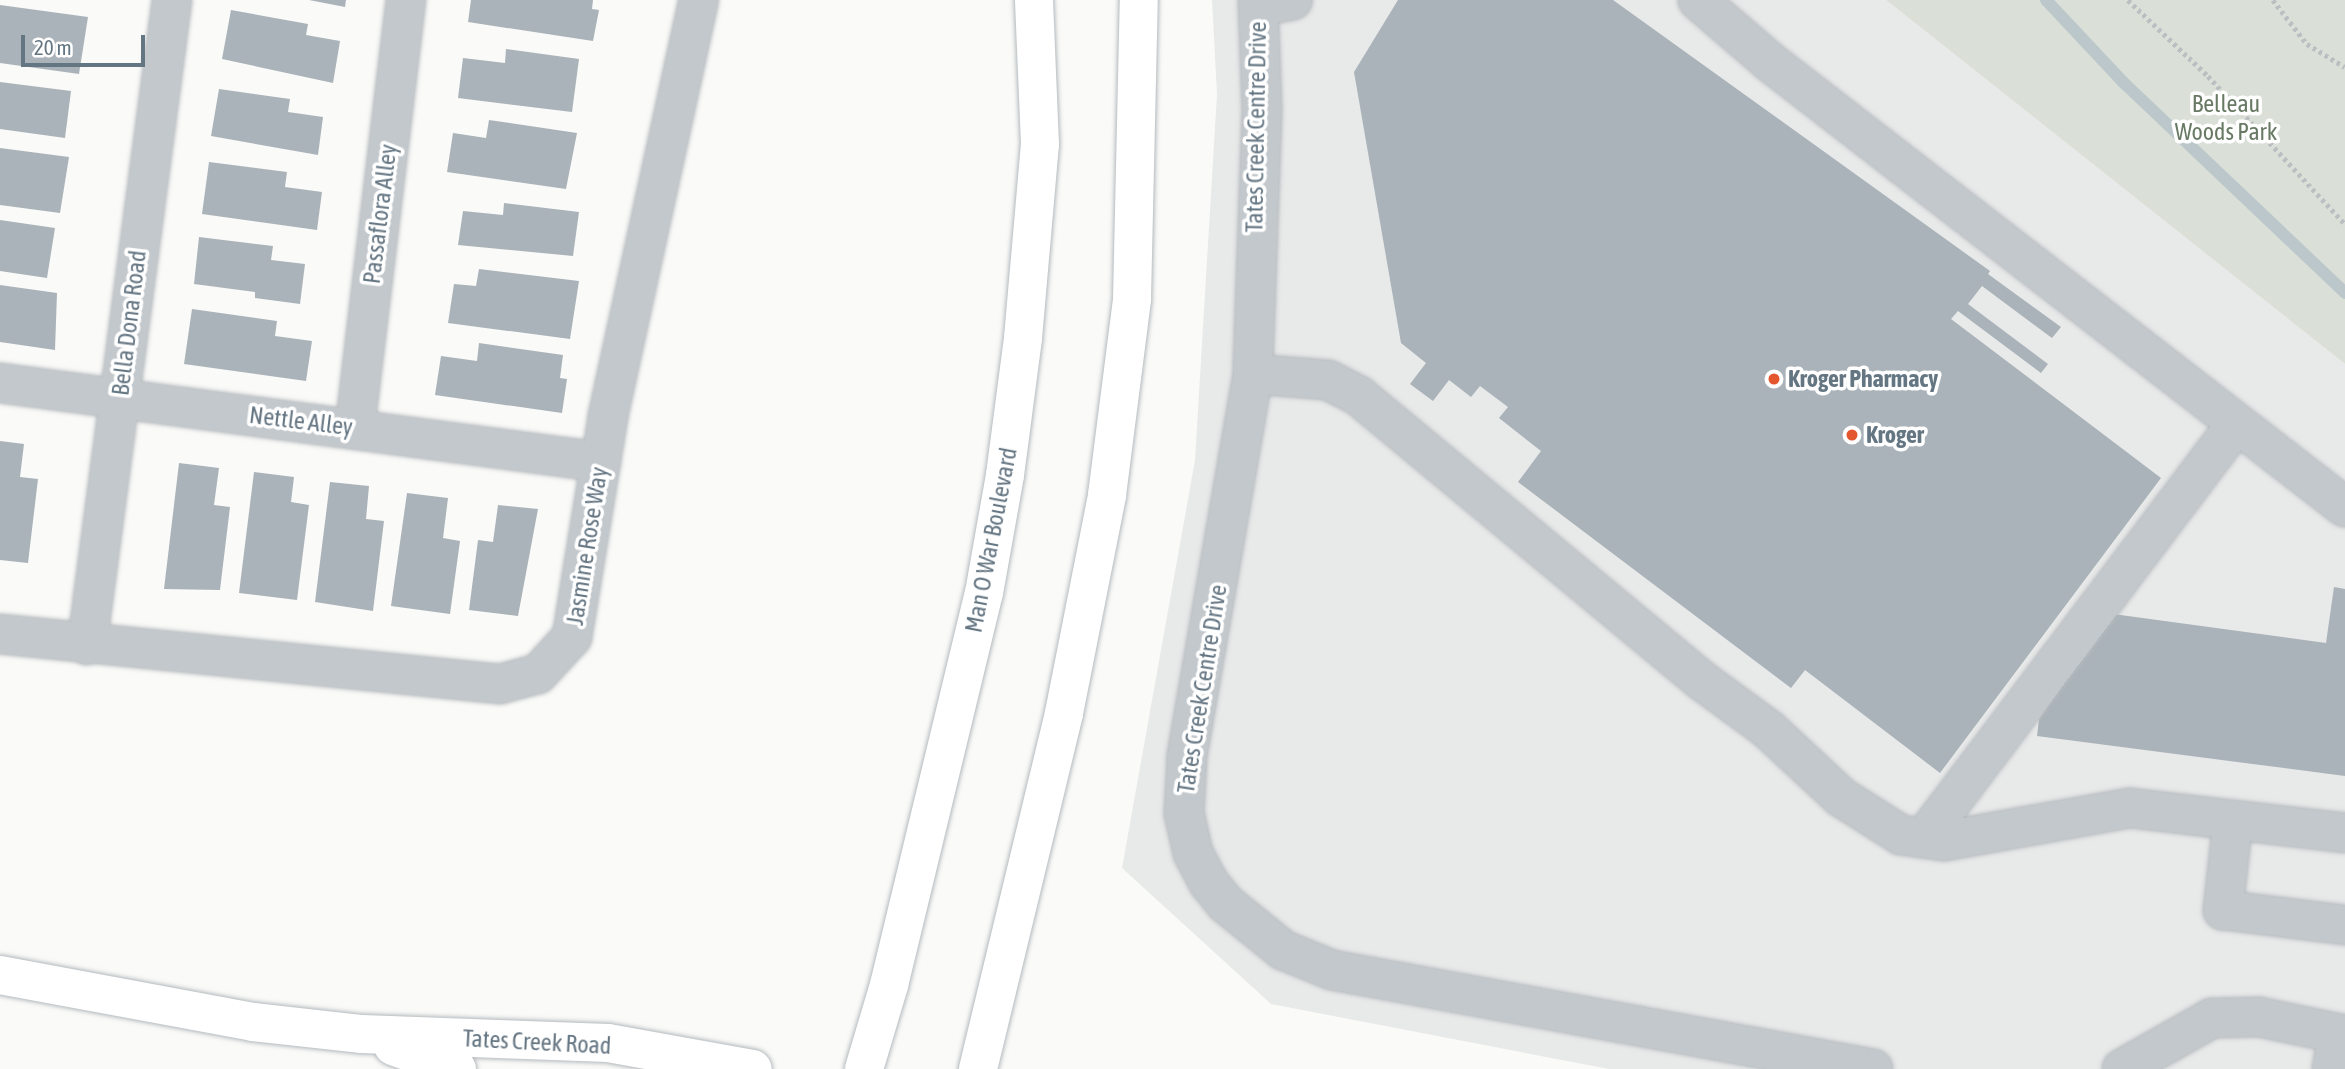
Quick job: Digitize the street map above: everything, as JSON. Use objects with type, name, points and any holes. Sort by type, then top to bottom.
[{"type":"main road","name":"Man O War Boulevard","points":[[864,1069],[889,985],[984,593],[1005,475],[1023,338],[1040,144],[1034,0]]},
{"type":"main road","points":[[978,1069],[1064,713],[1107,495],[1132,299],[1139,0]]},
{"type":"main road","name":"Tates Creek Road","points":[[0,975],[253,1022],[362,1034],[608,1043],[752,1069]]},
{"type":"main road","name":"Tates Creek Road","points":[[362,1034],[457,1069]]},
{"type":"street","name":"Bella Dona Road","points":[[87,646],[172,0]]},
{"type":"street","name":"Passaflora Alley","points":[[355,427],[406,0]]},
{"type":"street","name":"Jasmine Rose Way","points":[[0,634],[87,646],[500,684],[538,674],[572,637],[601,462],[699,0]]},
{"type":"street","points":[[1698,0],[1770,62],[2235,426],[2345,507]]},
{"type":"street","name":"Tates Creek Centre Drive","points":[[1269,2],[1262,110],[1253,374],[1187,758],[1184,813],[1193,853],[1224,903],[1283,950],[1332,970],[1873,1069]]},
{"type":"street","points":[[1253,374],[1328,380],[1359,396],[1701,680],[1768,729],[1841,797],[1901,835],[1944,841],[2130,808],[2345,833]]},
{"type":"street","name":"Nettle Alley","points":[[0,383],[355,427],[601,462]]},
{"type":"street","points":[[1924,838],[2235,426]]},
{"type":"street","points":[[2233,820],[2223,910],[2345,925]]},
{"type":"street","points":[[2122,1069],[2212,1018],[2259,1017],[2338,1046]]},
{"type":"path","points":[[2128,0],[2208,76],[2345,224]]},
{"type":"path","points":[[2273,0],[2307,44],[2345,67]]},
{"type":"shaded area","points":[[1212,0],[1886,0],[2345,364],[2345,1069],[1609,1069],[1271,1004],[1122,868],[1195,460],[1217,94]]},
{"type":"green space","name":"Belleau Woods Park","points":[[1886,0],[2345,0],[2345,364]]},
{"type":"building","points":[[309,0],[346,0],[345,7]]},
{"type":"building","points":[[471,0],[593,0],[592,9],[599,10],[593,41],[468,22]]},
{"type":"building","points":[[1398,0],[1613,0],[1990,271],[1988,274],[2061,327],[2052,338],[1982,286],[1968,304],[2048,364],[2041,373],[1958,311],[1951,319],[2161,478],[1940,773],[1805,670],[1791,688],[1518,482],[1541,451],[1499,418],[1508,407],[1480,386],[1471,397],[1449,380],[1433,401],[1410,384],[1426,363],[1401,343],[1354,72]]},
{"type":"building","points":[[0,5],[88,17],[79,74],[0,63]]},
{"type":"building","points":[[231,10],[308,24],[306,35],[340,41],[333,83],[222,59]]},
{"type":"building","points":[[506,49],[579,59],[572,112],[458,98],[463,58],[505,63]]},
{"type":"building","points":[[0,82],[71,91],[65,138],[0,129]]},
{"type":"building","points":[[219,89],[290,99],[288,112],[323,117],[318,155],[211,136]]},
{"type":"building","points":[[489,120],[577,133],[566,189],[447,172],[453,133],[486,138]]},
{"type":"building","points":[[0,148],[69,157],[60,213],[0,205]]},
{"type":"building","points":[[209,162],[287,172],[285,187],[322,192],[317,230],[202,214]]},
{"type":"building","points":[[504,203],[579,212],[573,256],[458,245],[463,211],[503,215]]},
{"type":"building","points":[[0,220],[55,228],[47,278],[0,271]]},
{"type":"building","points":[[199,237],[273,246],[271,260],[305,264],[300,304],[255,298],[255,292],[194,284]]},
{"type":"building","points":[[479,269],[579,281],[570,339],[448,323],[454,284],[476,286]]},
{"type":"building","points":[[0,285],[57,293],[55,350],[0,342]]},
{"type":"building","points":[[192,309],[277,321],[275,336],[312,341],[306,381],[184,364]]},
{"type":"building","points":[[479,343],[563,355],[560,378],[567,379],[562,413],[435,395],[441,356],[477,361]]},
{"type":"building","points":[[0,441],[24,444],[20,477],[38,479],[28,563],[0,560]]},
{"type":"building","points":[[179,463],[219,468],[214,505],[230,507],[220,590],[164,589]]},
{"type":"building","points":[[254,472],[294,477],[291,502],[309,505],[297,600],[239,593]]},
{"type":"building","points":[[330,482],[369,486],[366,519],[384,521],[373,611],[315,602]]},
{"type":"building","points":[[407,493],[448,498],[443,538],[460,541],[450,614],[391,606]]},
{"type":"building","points":[[498,505],[538,509],[518,616],[469,610],[478,540],[493,542]]},
{"type":"building","points":[[2334,587],[2345,589],[2345,776],[2037,736],[2039,719],[2113,614],[2326,643]]},
{"type":"waterway","points":[[2046,0],[2124,83],[2345,293]]},
{"type":"place","name":"Kroger Pharmacy","points":[[1774,379]]},
{"type":"place","name":"Kroger","points":[[1852,435]]}]
